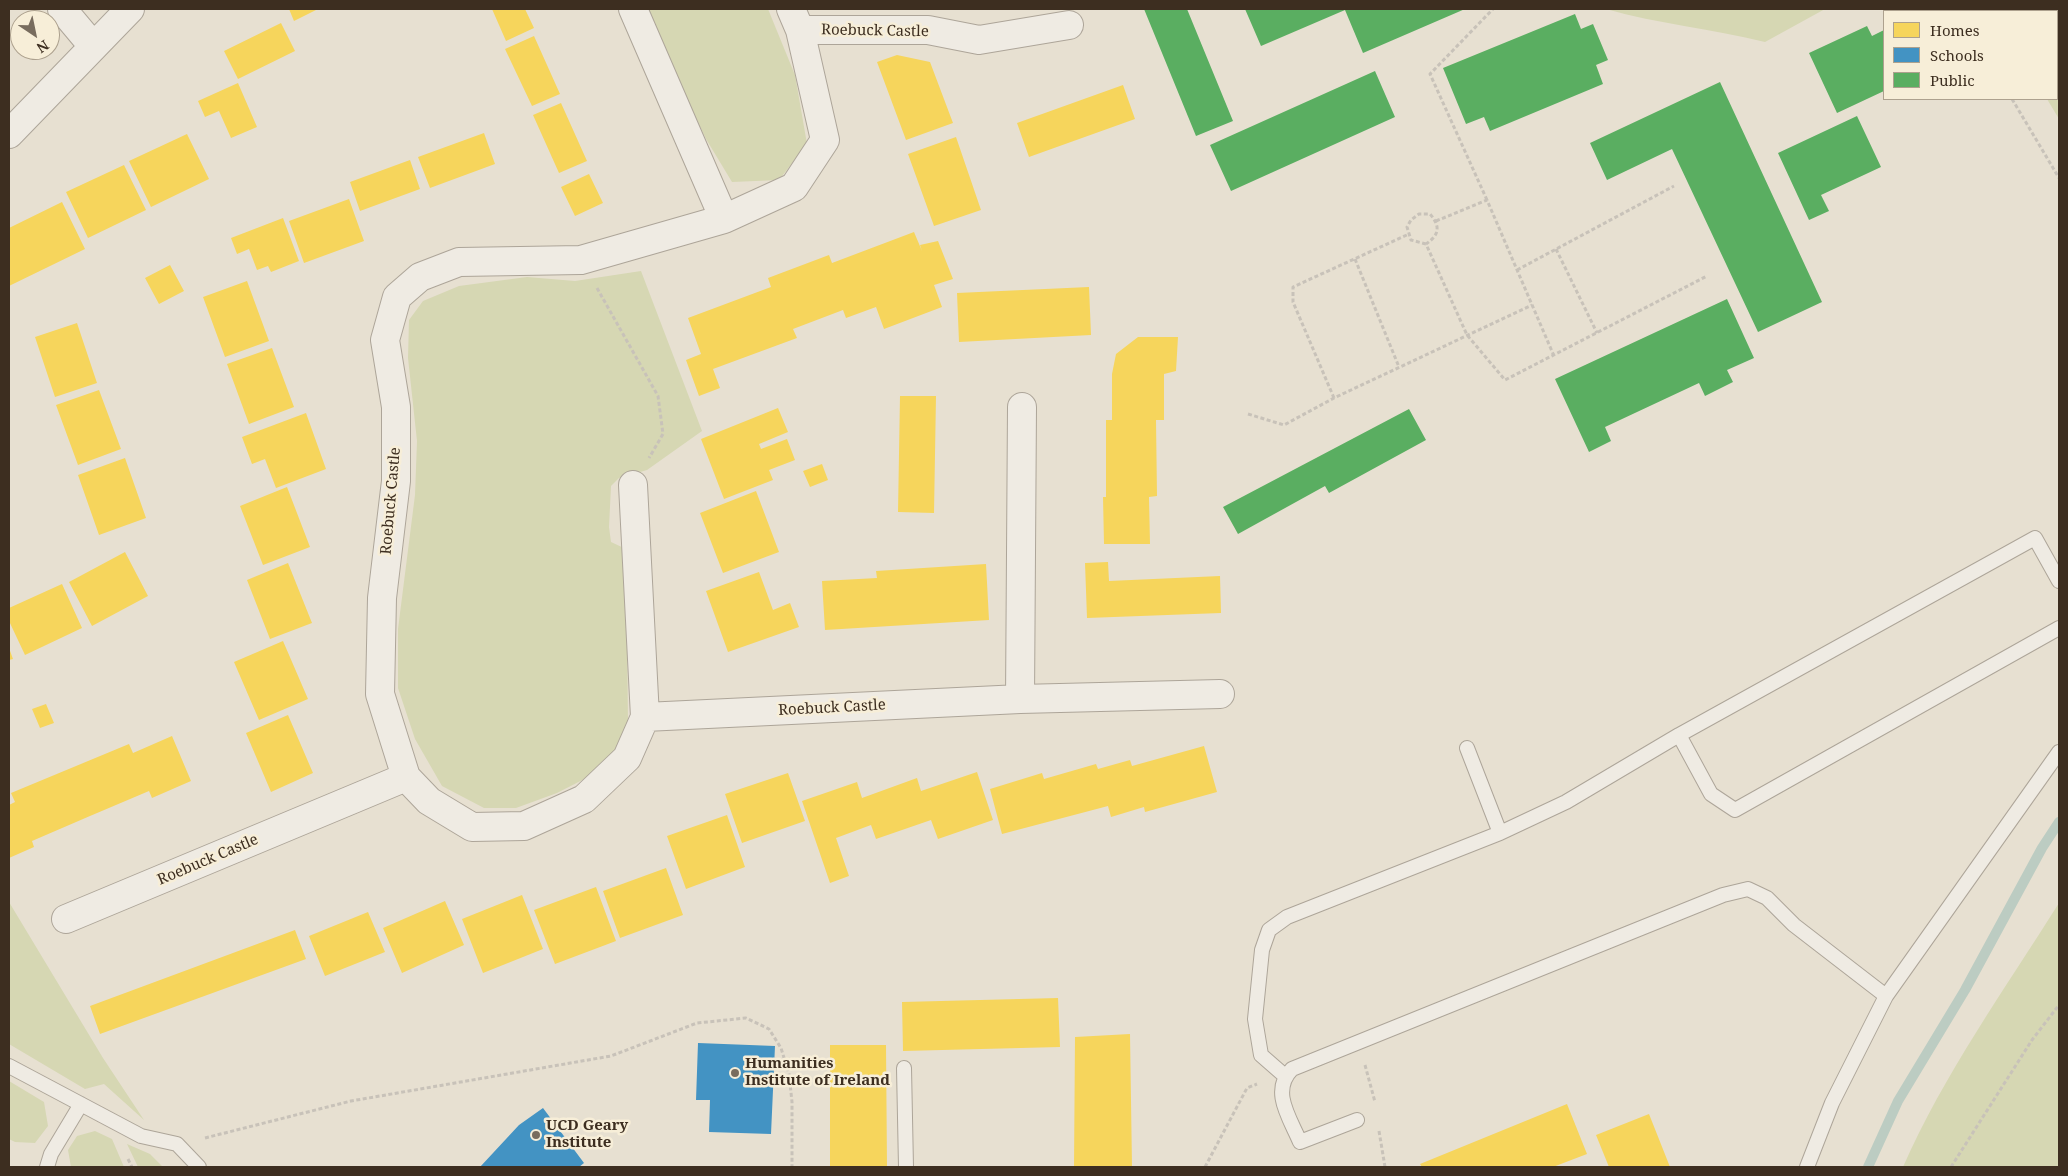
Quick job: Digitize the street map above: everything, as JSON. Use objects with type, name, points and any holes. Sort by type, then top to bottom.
[{"type":"street","points":[[62,9],[93,46]]},
{"type":"street","points":[[9,134],[130,9]]},
{"type":"street","points":[[633,9],[724,219]]},
{"type":"street","name":"Roebuck Castle","points":[[633,485],[645,717],[627,758],[584,799],[524,826],[472,827],[429,802],[406,777],[380,694],[382,598],[396,480],[396,407],[385,340],[397,297],[420,277],[458,262],[581,260],[724,219],[794,187],[825,140],[796,19],[928,30],[979,40],[1069,25]]},
{"type":"street","points":[[1020,699],[1022,407]]},
{"type":"street","name":"Roebuck Castle","points":[[645,717],[1020,699],[1220,694]]},
{"type":"street","name":"Roebuck Castle","points":[[66,919],[406,777]]},
{"type":"lane","points":[[1285,1076],[1261,1055],[1255,1019],[1262,950],[1269,930],[1288,917],[1500,833],[1566,802],[1679,735],[2035,538],[2059,581]]},
{"type":"lane","points":[[1679,735],[1711,794],[1735,810],[2059,628]]},
{"type":"lane","points":[[1467,748],[1500,833]]},
{"type":"lane","points":[[1807,1167],[1832,1103],[1886,996],[2059,752]]},
{"type":"lane","points":[[1357,1120],[1300,1142],[1280,1092],[1285,1076],[1292,1069],[1722,895],[1748,889],[1767,898],[1794,925],[1886,996]]},
{"type":"lane","points":[[9,1066],[141,1136],[177,1144],[199,1167]]},
{"type":"lane","points":[[904,1068],[906,1167]]},
{"type":"lane","points":[[47,1167],[50,1154],[81,1104]]},
{"type":"path","points":[[1493,9],[1430,74],[1554,356]]},
{"type":"path","points":[[2013,100],[2059,178]]},
{"type":"path","points":[[1517,270],[1674,186]]},
{"type":"path","points":[[1436,221],[1487,200]]},
{"type":"path","points":[[1419,214],[1430,214],[1436,221],[1438,228],[1435,238],[1426,244],[1411,240],[1407,228],[1411,220],[1419,214]]},
{"type":"path","points":[[1334,398],[1293,302],[1293,287],[1409,234]]},
{"type":"path","points":[[1426,244],[1467,334],[1505,380],[1707,276]]},
{"type":"path","points":[[1556,249],[1597,333]]},
{"type":"path","points":[[1355,259],[1399,367]]},
{"type":"path","points":[[581,260],[658,396],[663,434],[633,485]]},
{"type":"path","points":[[1248,414],[1284,425],[1334,398],[1532,305]]},
{"type":"path","points":[[1951,1167],[2032,1040],[2059,1005]]},
{"type":"path","points":[[177,1144],[351,1101],[611,1056],[698,1023],[746,1018],[769,1030],[781,1048],[789,1074],[792,1102],[792,1167]]},
{"type":"path","points":[[1205,1167],[1248,1088],[1261,1082],[1272,1066]]},
{"type":"green space","points":[[644,9],[768,9],[795,75],[807,144],[779,180],[732,182],[706,139]]},
{"type":"green space","points":[[1606,9],[1825,9],[1765,42],[1645,19]]},
{"type":"green space","points":[[2059,9],[2059,119],[2048,100],[2058,100],[2058,10],[1992,10]]},
{"type":"green space","points":[[641,271],[702,431],[647,470],[619,478],[611,486],[609,527],[611,542],[626,549],[628,722],[620,745],[598,772],[557,793],[516,808],[484,808],[442,786],[415,739],[398,688],[398,629],[415,495],[417,441],[408,358],[409,320],[423,301],[459,286],[527,277],[575,281]]},
{"type":"green space","points":[[9,902],[103,1058],[144,1120],[104,1084],[85,1089],[9,1044]]},
{"type":"green space","points":[[2059,903],[2059,1167],[1903,1167],[1919,1132],[1956,1065]]},
{"type":"green space","points":[[9,1081],[44,1102],[48,1126],[35,1143],[15,1142],[9,1139]]},
{"type":"green space","points":[[95,1131],[112,1139],[124,1167],[71,1167],[68,1150],[77,1136]]},
{"type":"green space","points":[[127,1144],[150,1154],[163,1167],[138,1167]]},
{"type":"building: Homes","points":[[289,9],[318,9],[294,21]]},
{"type":"building: Homes","points":[[492,9],[525,9],[534,28],[506,41]]},
{"type":"building: Homes","points":[[281,23],[295,51],[238,79],[224,51]]},
{"type":"building: Homes","points":[[534,36],[560,94],[532,106],[505,49]]},
{"type":"building: Homes","points":[[897,55],[930,62],[953,123],[906,140],[877,62]]},
{"type":"building: Homes","points":[[238,83],[257,127],[231,138],[219,111],[205,117],[198,101]]},
{"type":"building: Homes","points":[[1123,85],[1135,119],[1029,157],[1017,123]]},
{"type":"building: Homes","points":[[561,103],[587,161],[559,173],[533,115]]},
{"type":"building: Homes","points":[[484,133],[495,164],[430,188],[418,157]]},
{"type":"building: Homes","points":[[187,134],[209,179],[151,207],[129,161]]},
{"type":"building: Homes","points":[[956,137],[981,210],[934,226],[908,154]]},
{"type":"building: Homes","points":[[410,160],[420,189],[360,211],[350,182]]},
{"type":"building: Homes","points":[[124,165],[146,210],[88,238],[66,192]]},
{"type":"building: Homes","points":[[589,174],[603,203],[575,216],[561,187]]},
{"type":"building: Homes","points":[[349,199],[364,241],[304,263],[289,221]]},
{"type":"building: Homes","points":[[62,202],[85,249],[9,286],[9,228]]},
{"type":"building: Homes","points":[[283,218],[299,261],[271,272],[268,266],[257,270],[249,249],[237,254],[231,238]]},
{"type":"building: Homes","points":[[914,232],[922,251],[920,245],[938,241],[953,279],[934,285],[942,307],[884,329],[876,307],[846,318],[843,310],[793,329],[797,338],[713,369],[720,388],[699,396],[686,360],[701,354],[688,318],[771,287],[768,278],[829,255],[832,263]]},
{"type":"building: Homes","points":[[170,265],[184,291],[159,304],[145,278]]},
{"type":"building: Homes","points":[[247,281],[269,341],[225,357],[203,297]]},
{"type":"building: Homes","points":[[1089,287],[1091,335],[959,342],[957,293]]},
{"type":"building: Homes","points":[[77,323],[97,383],[55,397],[35,337]]},
{"type":"building: Homes","points":[[1138,337],[1178,337],[1176,371],[1164,374],[1164,420],[1156,420],[1157,496],[1149,497],[1150,544],[1104,544],[1103,497],[1106,497],[1106,420],[1112,420],[1112,374],[1116,354]]},
{"type":"building: Homes","points":[[272,348],[294,407],[249,424],[227,364]]},
{"type":"building: Homes","points":[[99,390],[121,449],[78,465],[56,405]]},
{"type":"building: Homes","points":[[900,396],[936,396],[934,513],[898,512]]},
{"type":"building: Homes","points":[[778,408],[788,432],[759,444],[761,449],[787,439],[795,460],[769,470],[773,480],[724,499],[701,439]]},
{"type":"building: Homes","points":[[306,413],[326,469],[276,488],[265,459],[252,464],[242,437]]},
{"type":"building: Homes","points":[[125,458],[146,518],[99,535],[78,475]]},
{"type":"building: Homes","points":[[822,464],[828,480],[810,487],[803,471]]},
{"type":"building: Homes","points":[[287,487],[310,547],[263,565],[240,506]]},
{"type":"building: Homes","points":[[756,491],[779,552],[723,573],[700,513]]},
{"type":"building: Homes","points":[[125,552],[148,596],[92,626],[69,582]]},
{"type":"building: Homes","points":[[1108,562],[1109,581],[1220,576],[1221,613],[1087,618],[1085,563]]},
{"type":"building: Homes","points":[[288,563],[312,623],[270,639],[247,580]]},
{"type":"building: Homes","points":[[986,564],[989,620],[825,630],[822,581],[877,578],[876,571]]},
{"type":"building: Homes","points":[[759,572],[773,610],[790,603],[799,627],[728,652],[706,591]]},
{"type":"building: Homes","points":[[62,584],[82,628],[25,655],[9,621],[9,608]]},
{"type":"building: Homes","points":[[283,641],[308,699],[259,720],[234,662]]},
{"type":"building: Homes","points":[[9,648],[13,659],[9,660]]},
{"type":"building: Homes","points":[[46,704],[54,723],[40,728],[32,709]]},
{"type":"building: Homes","points":[[288,715],[313,773],[271,792],[246,733]]},
{"type":"building: Homes","points":[[172,736],[191,781],[152,798],[149,791],[32,841],[34,847],[9,858],[9,805],[15,802],[11,793],[129,744],[133,753]]},
{"type":"building: Homes","points":[[1204,746],[1217,792],[1145,812],[1144,807],[1111,817],[1108,806],[1002,834],[990,789],[1042,773],[1044,779],[1096,764],[1098,769],[1130,760],[1132,766]]},
{"type":"building: Homes","points":[[977,772],[993,820],[938,839],[931,820],[876,839],[871,825],[836,838],[849,876],[830,883],[802,801],[857,782],[862,798],[917,778],[921,791]]},
{"type":"building: Homes","points":[[788,773],[805,821],[742,843],[725,794]]},
{"type":"building: Homes","points":[[727,815],[745,867],[686,889],[667,836]]},
{"type":"building: Homes","points":[[666,868],[683,915],[620,938],[603,891]]},
{"type":"building: Homes","points":[[596,887],[616,941],[555,964],[534,910]]},
{"type":"building: Homes","points":[[522,895],[543,949],[483,973],[462,919]]},
{"type":"building: Homes","points":[[445,901],[464,945],[402,973],[383,928]]},
{"type":"building: Homes","points":[[368,912],[385,952],[325,976],[309,936]]},
{"type":"building: Homes","points":[[295,930],[306,959],[100,1034],[90,1006]]},
{"type":"building: Homes","points":[[1058,998],[1060,1047],[903,1051],[902,1002]]},
{"type":"building: Homes","points":[[1130,1034],[1132,1167],[1074,1167],[1075,1037]]},
{"type":"building: Homes","points":[[830,1045],[886,1045],[887,1167],[830,1167]]},
{"type":"building: Homes","points":[[1567,1104],[1587,1154],[1553,1167],[1422,1167],[1420,1164]]},
{"type":"building: Homes","points":[[1649,1114],[1670,1167],[1609,1167],[1596,1135]]},
{"type":"building: Schools","name":"Humanities Institute of Ireland","points":[[698,1043],[775,1046],[771,1134],[709,1132],[710,1100],[696,1100]]},
{"type":"building: Schools","name":"UCD Geary Institute","points":[[543,1108],[584,1163],[579,1167],[480,1167],[519,1125]]},
{"type":"building: Public","points":[[1144,9],[1187,9],[1233,121],[1196,136]]},
{"type":"building: Public","points":[[1245,9],[1465,9],[1363,53],[1345,10],[1261,46]]},
{"type":"building: Public","points":[[1575,14],[1581,29],[1593,24],[1608,60],[1596,65],[1603,84],[1490,131],[1484,117],[1466,124],[1443,68]]},
{"type":"building: Public","points":[[1867,26],[1872,36],[1883,30],[1883,91],[1837,113],[1809,53]]},
{"type":"building: Public","points":[[1375,71],[1395,117],[1231,191],[1210,145]]},
{"type":"building: Public","points":[[1720,82],[1822,302],[1758,332],[1672,149],[1607,180],[1590,143]]},
{"type":"building: Public","points":[[1857,116],[1881,167],[1821,195],[1829,211],[1809,220],[1778,153]]},
{"type":"building: Public","points":[[1727,299],[1754,358],[1727,370],[1733,382],[1705,396],[1699,383],[1605,427],[1611,441],[1589,452],[1555,379]]},
{"type":"building: Public","points":[[1409,409],[1426,440],[1329,493],[1325,486],[1238,534],[1223,507]]},
{"type":"waterway","points":[[1868,1167],[1898,1101],[1965,990],[2042,848],[2059,822]]},
{"type":"place","name":"Humanities Institute of Ireland","points":[[735,1073]]},
{"type":"place","name":"UCD Geary Institute","points":[[536,1135]]}]
